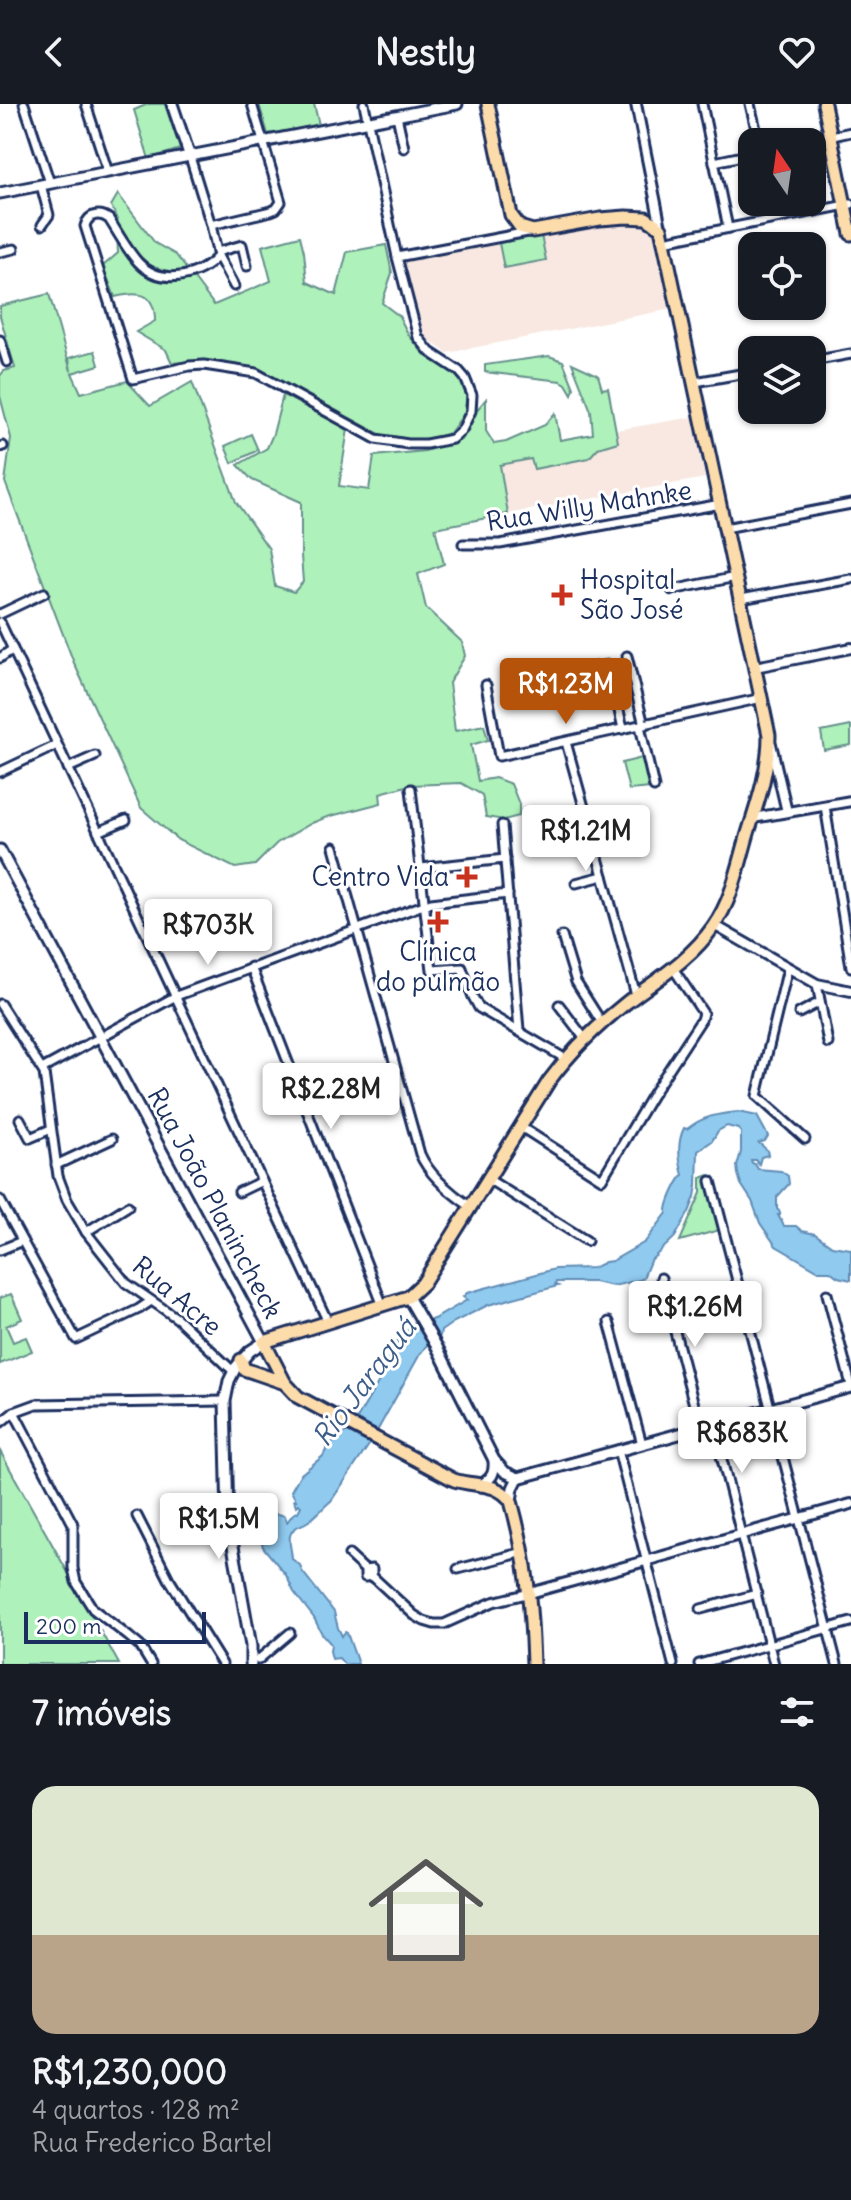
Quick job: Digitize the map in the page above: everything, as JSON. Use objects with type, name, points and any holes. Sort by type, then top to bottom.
[{"type":"main road","points":[[172,104],[190,157]]},
{"type":"main road","points":[[0,193],[457,104]]},
{"type":"main road","points":[[255,1660],[228,1518],[225,1401],[233,1371],[250,1351],[264,1342],[408,1297],[423,1283],[549,1081],[566,1059],[602,1023],[694,949],[714,925],[732,887],[769,754],[762,698],[663,234],[646,218],[626,217],[533,231],[520,227],[511,215],[488,104]]},
{"type":"main road","points":[[824,104],[848,205],[851,234]]},
{"type":"main road","name":"Rua João Planincheck","points":[[0,850],[285,1383],[298,1397],[413,1459],[454,1480],[495,1487],[511,1501]]},
{"type":"main road","points":[[408,1297],[494,1460],[505,1472],[518,1478],[851,1386]]},
{"type":"main road","points":[[241,1360],[244,1369],[285,1383]]},
{"type":"main road","points":[[479,1486],[492,1477],[494,1460]]},
{"type":"main road","points":[[518,1478],[511,1501],[524,1552],[530,1593],[533,1664]]},
{"type":"street","points":[[24,104],[46,184],[49,215],[42,225]]},
{"type":"street","points":[[86,104],[108,172]]},
{"type":"street","points":[[211,225],[271,211],[279,206],[281,199],[252,104]]},
{"type":"street","points":[[247,266],[242,245],[218,254],[201,270],[169,277],[155,273],[136,260],[104,215],[96,214],[85,226],[133,379],[204,365],[256,373],[376,439],[408,444],[444,441],[452,439],[462,430],[471,411],[472,395],[459,371],[430,352],[421,343],[416,330],[364,104]]},
{"type":"street","points":[[636,104],[663,234],[728,228],[848,205]]},
{"type":"street","points":[[702,104],[728,228]]},
{"type":"street","points":[[750,104],[756,128]]},
{"type":"street","points":[[397,116],[404,148]]},
{"type":"street","points":[[826,137],[851,132]]},
{"type":"street","points":[[190,157],[218,254],[234,286]]},
{"type":"street","points":[[714,162],[738,157]]},
{"type":"street","points":[[501,238],[510,229],[511,215]]},
{"type":"street","points":[[397,257],[533,231]]},
{"type":"street","points":[[0,252],[14,249]]},
{"type":"street","points":[[0,340],[7,362]]},
{"type":"street","points":[[826,358],[851,354]]},
{"type":"street","points":[[695,382],[738,374]]},
{"type":"street","name":"Rua Willy Mahnke","points":[[463,544],[502,543],[721,504]]},
{"type":"street","points":[[725,528],[851,504]]},
{"type":"street","points":[[672,590],[736,577]]},
{"type":"street","points":[[741,599],[851,579]]},
{"type":"street","points":[[0,614],[44,593]]},
{"type":"street","points":[[0,622],[328,1322]]},
{"type":"street","points":[[755,667],[851,648]]},
{"type":"street","points":[[0,658],[13,649]]},
{"type":"street","points":[[627,656],[654,787]]},
{"type":"street","points":[[544,676],[609,665],[623,729]]},
{"type":"street","points":[[486,685],[499,756],[762,698]]},
{"type":"street","points":[[769,735],[787,812]]},
{"type":"street","points":[[566,742],[636,995]]},
{"type":"street","points":[[0,772],[57,745]]},
{"type":"street","points":[[68,768],[95,756]]},
{"type":"street","points":[[411,789],[432,970],[462,968],[479,1008],[566,1059]]},
{"type":"street","points":[[753,818],[851,801]]},
{"type":"street","points":[[825,806],[851,967]]},
{"type":"street","points":[[98,832],[126,820]]},
{"type":"street","points":[[502,825],[519,1030]]},
{"type":"street","points":[[334,847],[420,1154],[427,1167],[453,1194],[471,1207]]},
{"type":"street","points":[[421,868],[505,859]]},
{"type":"street","points":[[576,883],[603,876]]},
{"type":"street","points":[[0,1004],[42,1069],[176,996],[251,967],[426,904],[508,894]]},
{"type":"street","points":[[714,925],[817,984],[851,991]]},
{"type":"street","points":[[562,936],[576,982],[602,1023]]},
{"type":"street","points":[[251,967],[383,1306]]},
{"type":"street","points":[[521,1127],[602,1179],[701,1020],[703,1013],[673,968]]},
{"type":"street","points":[[788,968],[757,1096],[805,1139]]},
{"type":"street","points":[[817,984],[828,1043]]},
{"type":"street","points":[[799,1013],[820,1002]]},
{"type":"street","points":[[559,1005],[585,1039]]},
{"type":"street","name":"Rua Acre","points":[[42,1069],[56,1165],[67,1200],[86,1232],[126,1283],[178,1319],[233,1371]]},
{"type":"street","points":[[20,1119],[30,1138],[51,1129]]},
{"type":"street","points":[[56,1165],[112,1139]]},
{"type":"street","points":[[488,1179],[587,1241]]},
{"type":"street","points":[[239,1192],[262,1181]]},
{"type":"street","points":[[711,1181],[837,1664]]},
{"type":"street","points":[[0,1200],[76,1339],[151,1301]]},
{"type":"street","points":[[86,1232],[128,1206]]},
{"type":"street","points":[[0,1250],[22,1241]]},
{"type":"street","points":[[661,1278],[700,1428]]},
{"type":"street","points":[[827,1294],[851,1386]]},
{"type":"street","points":[[609,1322],[642,1444]]},
{"type":"street","points":[[0,1423],[14,1412],[36,1404],[225,1401]]},
{"type":"street","points":[[14,1412],[73,1524],[76,1582],[93,1609],[140,1646],[151,1664]]},
{"type":"street","points":[[713,1424],[774,1664]]},
{"type":"street","points":[[618,1450],[673,1664]]},
{"type":"street","points":[[349,1555],[365,1570],[365,1577],[372,1576],[414,1615],[434,1624],[444,1624],[493,1602],[851,1504]]},
{"type":"street","points":[[137,1516],[169,1579],[222,1664]]},
{"type":"street","points":[[458,1569],[524,1552]]},
{"type":"street","points":[[701,1609],[757,1594]]},
{"type":"street","points":[[699,1664],[851,1622]]},
{"type":"street","points":[[255,1660],[290,1633]]},
{"type":"shaded area","points":[[594,225],[644,225],[653,230],[671,309],[447,353],[420,334],[405,260]]},
{"type":"shaded area","points":[[693,417],[705,478],[508,514],[500,465],[617,442],[616,430]]},
{"type":"green space","points":[[148,104],[165,104],[180,149],[149,159],[134,110]]},
{"type":"green space","points":[[259,104],[314,104],[319,125],[268,134]]},
{"type":"green space","points":[[118,194],[155,243],[176,255],[214,305],[271,281],[262,246],[300,236],[307,282],[336,295],[347,252],[386,245],[392,273],[382,303],[399,316],[422,352],[454,372],[467,388],[465,412],[450,433],[423,441],[385,437],[261,370],[196,361],[172,363],[166,350],[136,332],[155,321],[149,299],[138,294],[115,297],[103,266],[118,253],[118,224],[111,206]]},
{"type":"green space","points":[[541,235],[546,260],[504,268],[499,243]]},
{"type":"green space","points":[[49,294],[71,371],[69,358],[95,351],[99,365],[72,373],[81,393],[127,381],[150,406],[192,382],[236,502],[269,549],[275,586],[294,592],[303,582],[301,502],[252,480],[238,465],[267,448],[283,395],[348,429],[339,486],[369,490],[374,456],[425,451],[461,440],[475,412],[486,399],[486,431],[494,444],[545,425],[555,413],[560,440],[593,434],[591,411],[572,363],[598,375],[602,389],[608,388],[618,442],[598,448],[589,458],[534,469],[531,459],[500,465],[508,514],[435,528],[444,564],[418,574],[426,608],[462,642],[465,656],[449,683],[455,731],[484,725],[488,740],[471,745],[478,781],[495,778],[511,784],[519,804],[519,816],[504,820],[486,817],[482,795],[461,783],[410,785],[380,793],[381,803],[312,823],[277,843],[255,865],[235,868],[178,840],[141,808],[74,663],[5,482],[11,438],[0,396],[0,376],[4,371],[15,368],[0,306]]},
{"type":"green space","points":[[549,356],[563,361],[574,388],[572,394],[561,381],[485,372],[485,365]]},
{"type":"green space","points":[[251,434],[258,450],[232,463],[225,446]]},
{"type":"green space","points":[[851,726],[851,745],[824,750],[821,732]]},
{"type":"green space","points":[[642,758],[650,788],[629,790],[622,763]]},
{"type":"green space","points":[[712,1176],[723,1229],[680,1241],[701,1193],[701,1178]]},
{"type":"green space","points":[[11,1294],[22,1319],[6,1326],[13,1342],[26,1337],[32,1351],[0,1364],[0,1298]]},
{"type":"green space","points":[[0,1451],[119,1664],[0,1664]]},
{"type":"water","points":[[738,1112],[757,1116],[768,1136],[759,1143],[768,1155],[761,1157],[759,1164],[756,1160],[751,1160],[752,1163],[758,1169],[781,1171],[788,1176],[789,1184],[777,1197],[778,1215],[784,1226],[796,1226],[832,1246],[851,1249],[851,1280],[830,1271],[819,1271],[776,1246],[760,1223],[752,1201],[741,1184],[737,1166],[741,1132],[727,1126],[698,1151],[697,1185],[689,1212],[675,1237],[650,1261],[643,1278],[613,1286],[594,1282],[556,1282],[558,1286],[488,1305],[441,1331],[440,1336],[420,1354],[371,1442],[331,1501],[310,1520],[294,1529],[290,1536],[292,1559],[300,1565],[334,1612],[338,1628],[342,1636],[347,1633],[358,1664],[344,1664],[339,1658],[332,1659],[331,1644],[294,1592],[286,1575],[263,1547],[252,1520],[276,1514],[285,1516],[287,1522],[298,1512],[301,1506],[296,1506],[291,1491],[300,1475],[323,1456],[340,1435],[351,1429],[386,1369],[390,1352],[400,1335],[467,1300],[463,1297],[467,1293],[555,1269],[593,1268],[645,1242],[667,1213],[672,1194],[683,1175],[679,1152],[684,1128],[711,1116]]},
{"type":"place","name":"Hospital São José","points":[[562,595]]},
{"type":"place","name":"Centro Vida","points":[[467,877]]},
{"type":"place","name":"Clínica do pulmão","points":[[438,922]]},
{"type":"water label","name":"Rio Jaraguá","points":[[364,1382]]}]
